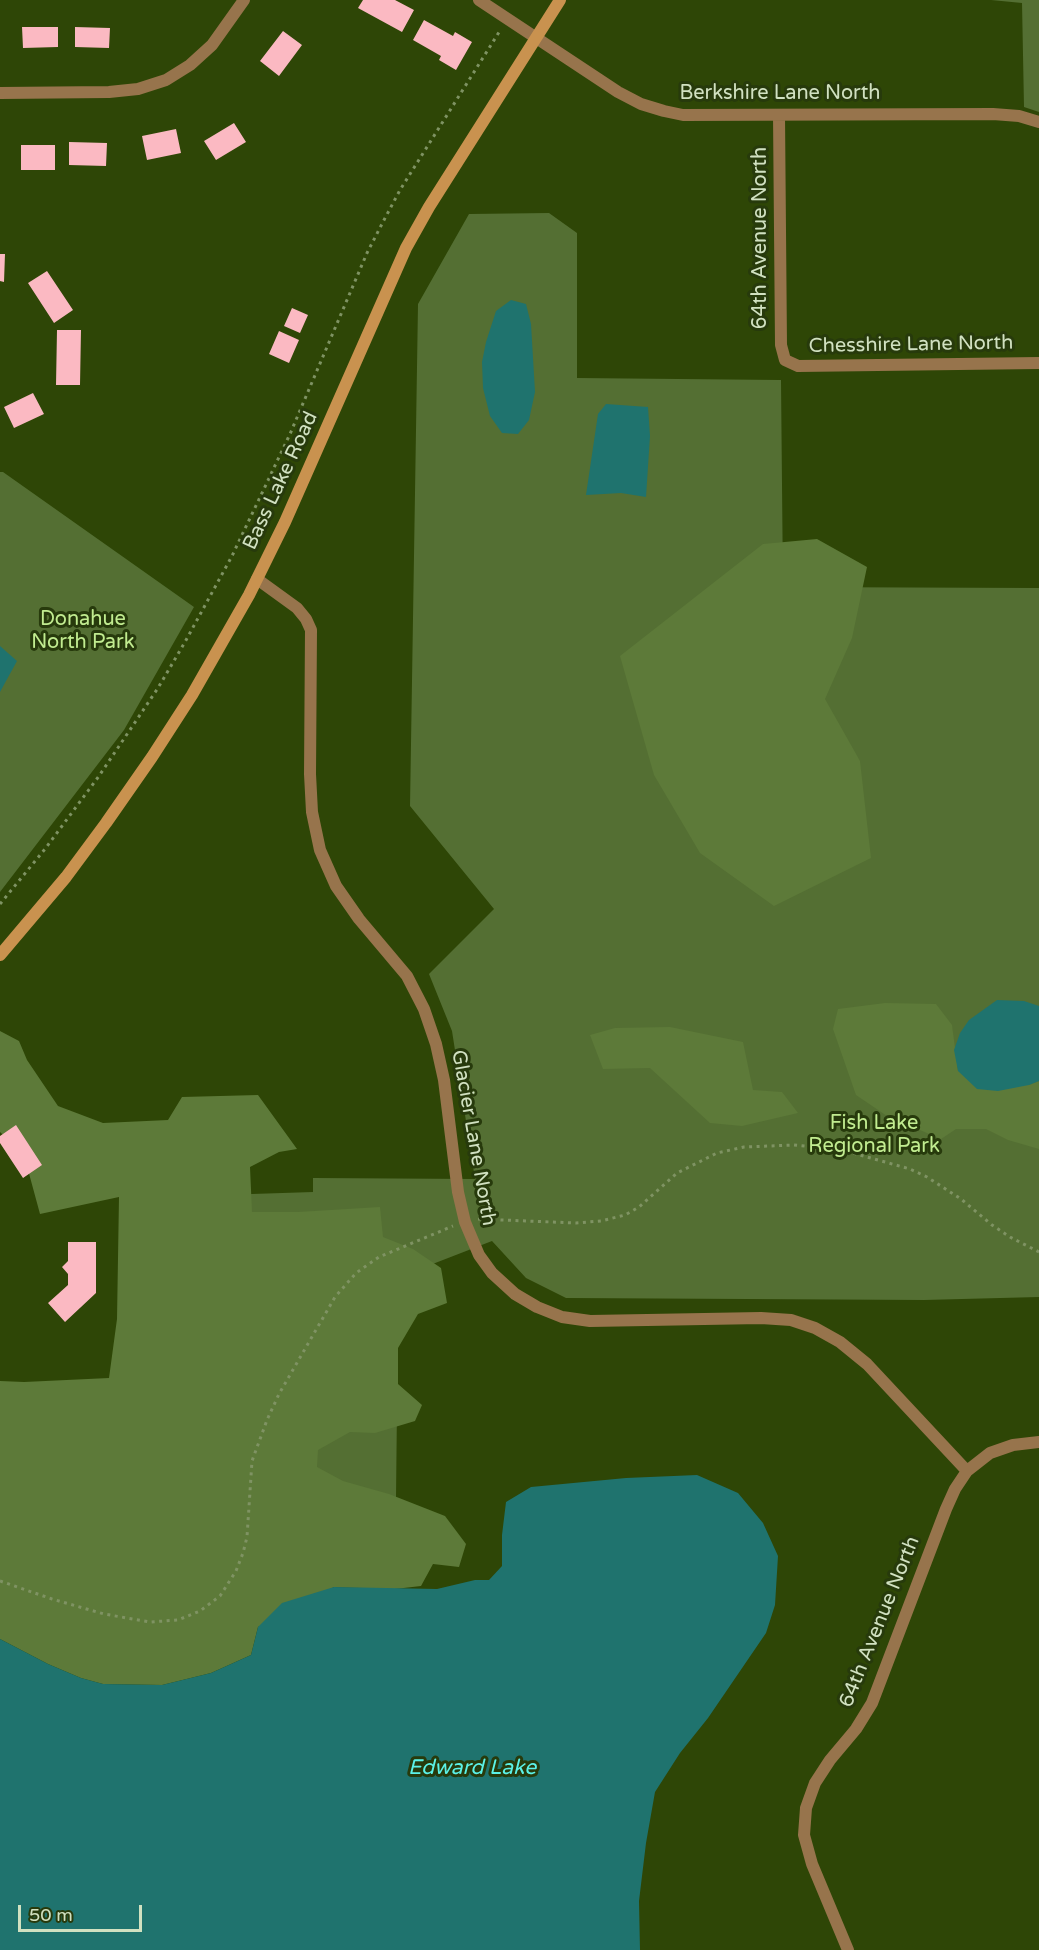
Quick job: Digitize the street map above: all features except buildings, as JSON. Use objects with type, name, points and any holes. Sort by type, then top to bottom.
[{"type":"main road","name":"Bass Lake Road","points":[[0,955],[66,877],[152,757],[192,695],[257,579],[313,462],[406,248],[429,207],[560,0]]},
{"type":"street","points":[[0,93],[109,92],[138,89],[166,80],[190,65],[212,45],[244,0]]},
{"type":"street","name":"Berkshire Lane North","points":[[479,0],[618,92],[641,104],[664,111],[683,115],[993,114],[1019,116],[1039,122]]},
{"type":"street","name":"64th Avenue North","points":[[779,115],[781,345],[785,360]]},
{"type":"street","name":"Chesshire Lane North","points":[[785,360],[798,366],[1039,363]]},
{"type":"street","name":"Glacier Lane North","points":[[257,579],[297,608],[311,630],[310,774],[312,812],[320,850],[336,886],[359,919],[407,976],[424,1009],[436,1044],[444,1080],[458,1192],[465,1222],[479,1255],[492,1273],[515,1294],[537,1307],[562,1317],[590,1321],[761,1318],[791,1320],[815,1328],[846,1346],[867,1364],[967,1471]]},
{"type":"street","points":[[967,1471],[998,1450],[1013,1445],[1039,1442]]},
{"type":"street","name":"64th Avenue North","points":[[848,1950],[812,1864],[804,1835],[806,1808],[815,1783],[830,1760],[856,1729],[872,1703],[946,1509],[967,1471]]},
{"type":"path","points":[[0,904],[45,849],[99,776],[158,688],[185,642],[232,556],[384,220],[443,122],[494,44],[506,18]]},
{"type":"path","points":[[475,1219],[576,1223],[601,1221],[625,1215],[639,1207],[687,1166],[717,1153],[744,1147],[794,1145],[842,1150],[910,1169],[961,1199],[1010,1237],[1039,1252]]},
{"type":"path","points":[[0,1581],[93,1611],[150,1622],[178,1620],[200,1611],[220,1596],[236,1571],[243,1553],[247,1537],[252,1461],[267,1420],[279,1394],[334,1297],[356,1273],[379,1257],[454,1225]]},
{"type":"green space","points":[[991,0],[1039,0],[1039,112],[1024,107],[1022,3]]},
{"type":"green space","name":"Fish Lake Regional Park","points":[[549,213],[577,233],[577,378],[781,380],[783,587],[1039,588],[1039,1297],[924,1300],[566,1298],[526,1278],[492,1241],[412,1272],[398,1316],[395,1589],[334,1587],[0,1639],[0,1395],[128,1392],[129,1198],[313,1192],[313,1178],[475,1179],[452,1031],[429,974],[494,909],[410,806],[418,304],[469,214]]},
{"type":"green space","name":"Donahue North Park","points":[[0,472],[194,607],[124,730],[0,892]]},
{"type":"green space","points":[[817,539],[867,567],[852,638],[825,699],[860,761],[871,858],[774,906],[700,853],[654,775],[620,656],[763,544]]},
{"type":"green space","points":[[885,1003],[936,1004],[952,1025],[958,1071],[1029,1085],[1039,1081],[1039,1149],[1008,1140],[986,1129],[956,1129],[941,1139],[887,1116],[856,1095],[833,1029],[838,1009]]},
{"type":"green space","points":[[670,1027],[743,1042],[753,1090],[782,1092],[798,1113],[742,1126],[710,1123],[650,1068],[603,1069],[590,1035],[615,1028]]},
{"type":"green space","points":[[0,1031],[19,1041],[27,1060],[58,1106],[103,1123],[168,1120],[182,1097],[258,1095],[297,1149],[279,1152],[250,1167],[252,1212],[380,1207],[383,1237],[413,1249],[441,1268],[447,1303],[418,1314],[398,1348],[398,1384],[422,1405],[415,1421],[375,1433],[350,1432],[318,1450],[317,1467],[343,1481],[389,1494],[445,1516],[466,1544],[459,1567],[433,1564],[421,1586],[395,1589],[334,1587],[258,1627],[251,1655],[211,1673],[162,1685],[103,1684],[81,1678],[0,1639],[0,1381],[109,1378],[117,1319],[119,1197],[40,1214],[24,1155],[0,1132]]},
{"type":"water","points":[[511,300],[526,304],[531,324],[535,392],[529,420],[518,434],[502,433],[490,416],[483,388],[482,362],[486,342],[496,311]]},
{"type":"water","points":[[606,404],[648,407],[650,436],[646,497],[621,493],[586,495],[598,414]]},
{"type":"water","points":[[0,646],[17,661],[0,692]]},
{"type":"water","points":[[997,1000],[1024,1001],[1039,1006],[1039,1081],[998,1091],[977,1089],[958,1071],[954,1050],[960,1033],[969,1020]]},
{"type":"water","name":"Edward Lake","points":[[697,1475],[738,1493],[763,1523],[778,1556],[775,1605],[766,1633],[708,1718],[680,1753],[655,1792],[639,1901],[640,1950],[0,1950],[0,1639],[81,1678],[103,1684],[162,1685],[211,1673],[251,1655],[258,1627],[282,1603],[334,1587],[437,1589],[475,1580],[489,1580],[502,1566],[502,1535],[506,1502],[531,1487],[626,1478]]}]
